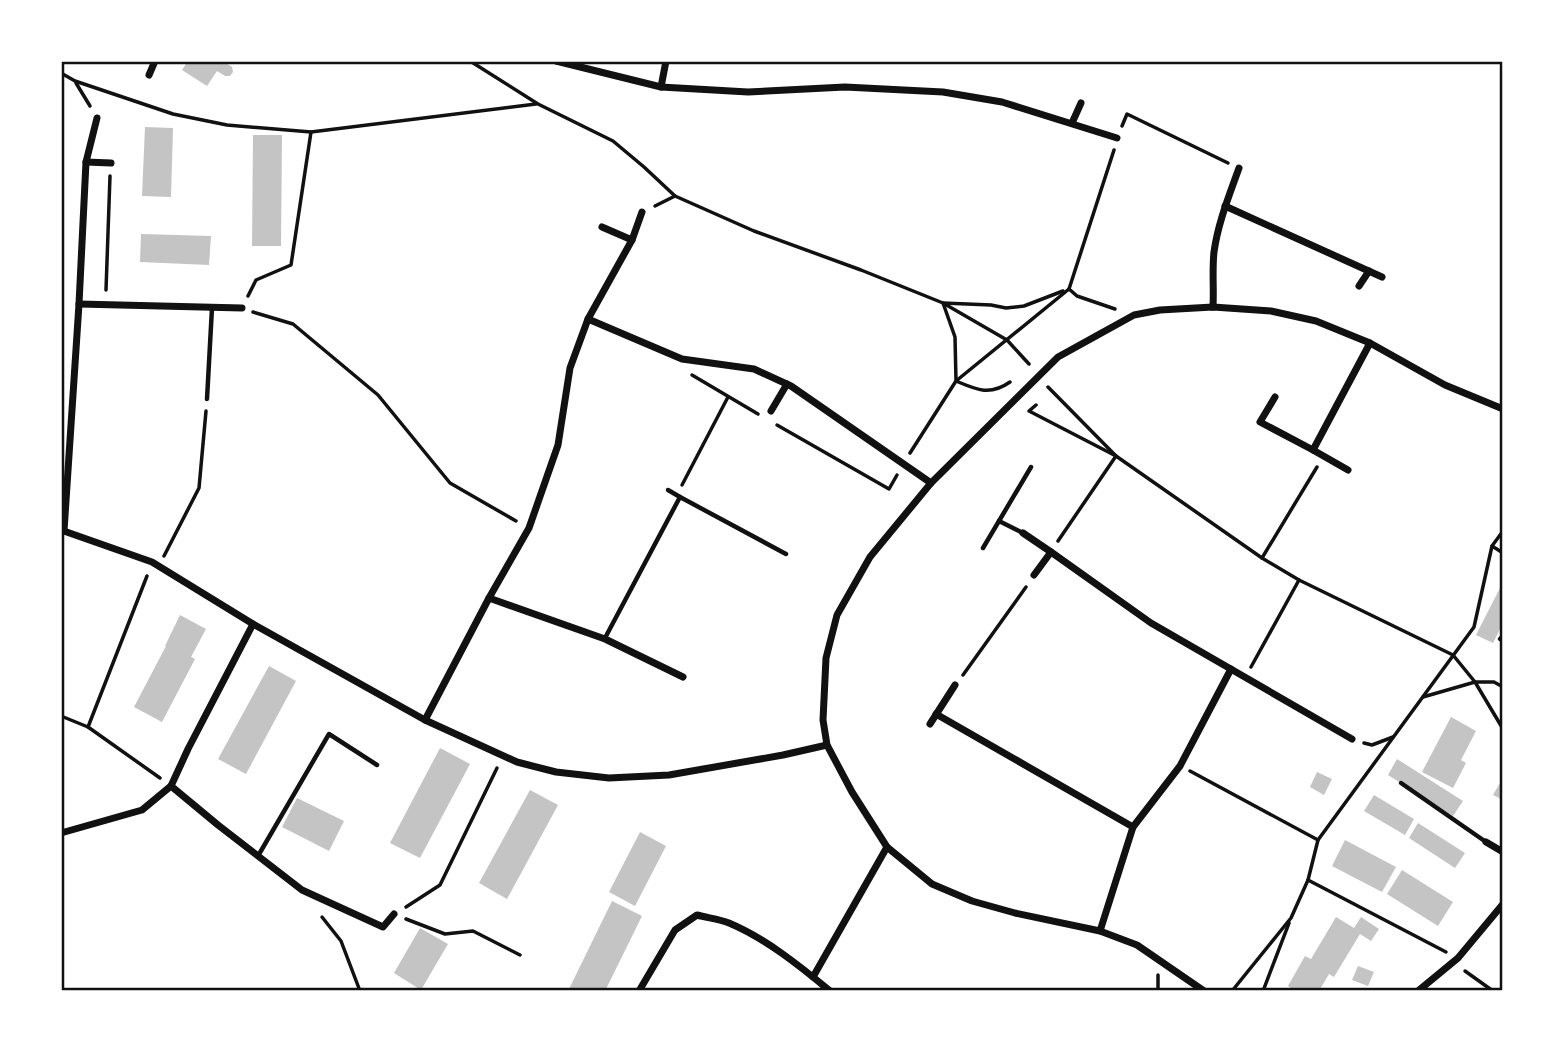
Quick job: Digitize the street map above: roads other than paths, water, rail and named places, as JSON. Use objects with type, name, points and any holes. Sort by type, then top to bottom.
[{"type":"street","points":[[149,75],[155,61]]},
{"type":"street","points":[[556,61],[661,87],[748,92],[845,88],[943,92],[1002,102],[1117,138]]},
{"type":"street","points":[[661,87],[666,61]]},
{"type":"street","points":[[1072,122],[1081,103]]},
{"type":"street","points":[[97,118],[86,162],[79,304],[62,531],[155,565],[253,624],[425,720],[517,762],[556,772],[609,778],[669,775],[827,745]]},
{"type":"street","points":[[86,162],[111,163]]},
{"type":"street","points":[[1213,307],[1214,254],[1225,206],[1240,169]]},
{"type":"street","points":[[1225,206],[1382,277]]},
{"type":"street","points":[[425,720],[529,528],[558,445],[570,368],[588,319],[632,240],[642,212]]},
{"type":"street","points":[[602,227],[632,240]]},
{"type":"street","points":[[1359,286],[1369,271]]},
{"type":"street","points":[[79,304],[242,308]]},
{"type":"street","points":[[1203,990],[1137,945],[1100,931],[972,901],[932,884],[887,847],[852,792],[827,745],[823,720],[825,659],[836,615],[870,557],[931,483],[1021,392],[1058,357],[1134,315],[1160,310],[1213,307],[1271,311],[1317,321],[1370,344],[1445,385],[1503,409]]},
{"type":"street","points":[[588,319],[682,359],[754,369],[787,384],[931,483]]},
{"type":"street","points":[[1313,450],[1370,344]]},
{"type":"street","points":[[771,411],[787,384]]},
{"type":"street","points":[[1275,397],[1260,422],[1348,470]]},
{"type":"street","points":[[1023,533],[1151,624],[1352,739]]},
{"type":"street","points":[[1034,575],[1051,552]]},
{"type":"street","points":[[489,598],[605,639],[683,677]]},
{"type":"street","points":[[61,833],[142,810],[171,786],[253,624]]},
{"type":"street","points":[[1100,931],[1133,827],[1180,766],[1231,669]]},
{"type":"street","points":[[930,724],[956,685]]},
{"type":"street","points":[[936,714],[1133,827]]},
{"type":"street","points":[[171,786],[302,890],[383,927],[394,914]]},
{"type":"street","points":[[1486,842],[1503,852]]},
{"type":"street","points":[[813,977],[887,847]]},
{"type":"street","points":[[1418,991],[1458,958],[1503,904]]},
{"type":"street","points":[[639,991],[675,930],[697,915],[727,922],[755,937],[830,991]]},
{"type":"lane","points":[[207,399],[212,309]]},
{"type":"lane","points":[[983,548],[1031,467]]},
{"type":"lane","points":[[668,490],[786,554]]},
{"type":"lane","points":[[605,639],[678,496]]},
{"type":"lane","points":[[999,521],[1023,533]]},
{"type":"lane","points":[[258,856],[329,734],[377,765]]},
{"type":"lane","points":[[1401,783],[1486,842]]}]
